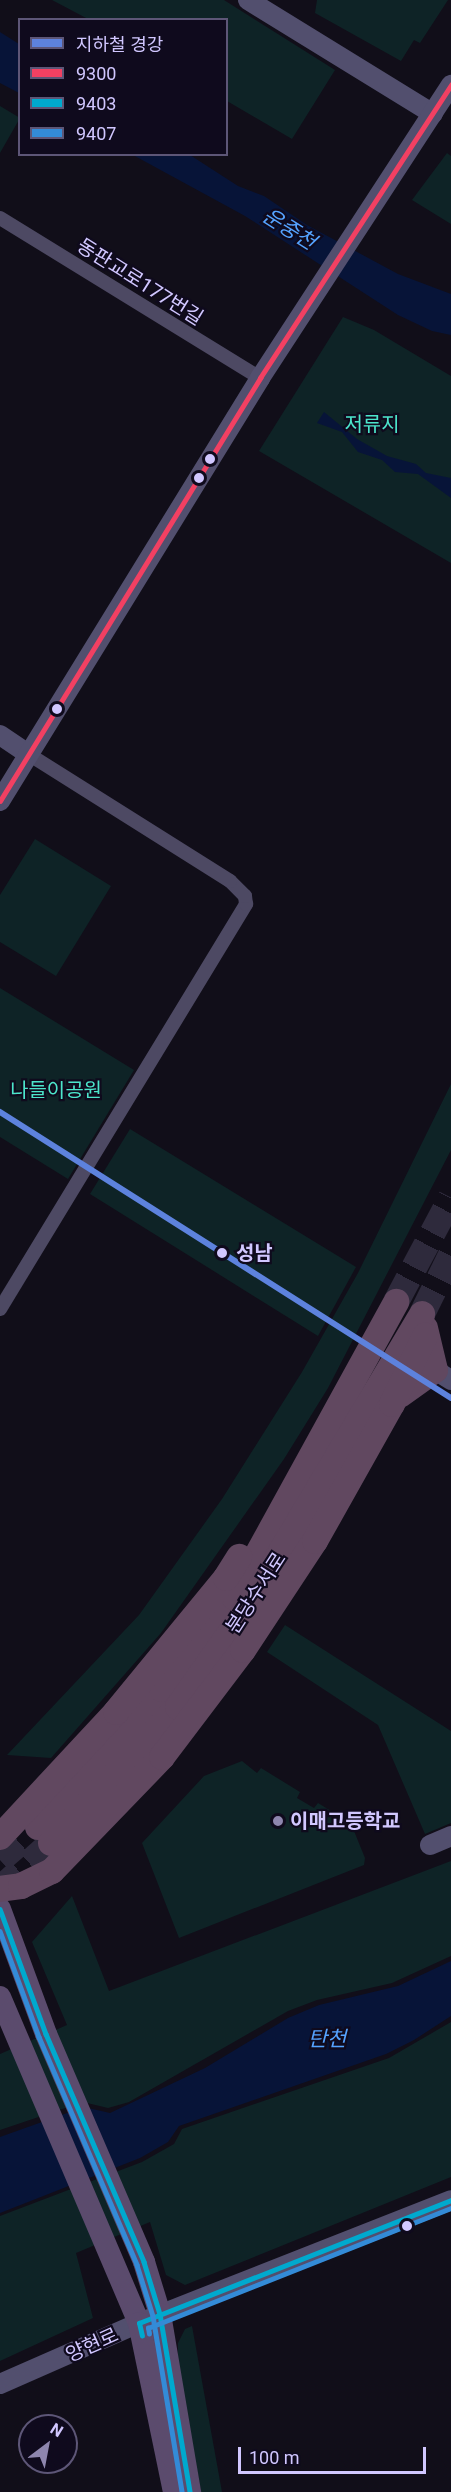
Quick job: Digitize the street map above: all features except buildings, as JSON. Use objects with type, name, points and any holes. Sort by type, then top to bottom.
[{"type":"highway","points":[[0,1837],[39,1825],[116,1712],[226,1578],[360,1367],[396,1302]]},
{"type":"highway","points":[[392,1404],[403,1390],[443,1375],[425,1318]]},
{"type":"highway","points":[[0,1888],[21,1886],[52,1871],[162,1757],[243,1650],[315,1540],[392,1404],[425,1318]]},
{"type":"highway","name":"분당수서로","points":[[39,1825],[178,1707],[228,1636],[425,1318]]},
{"type":"highway","points":[[0,1822],[39,1825]]},
{"type":"main road","points":[[248,0],[433,114]]},
{"type":"main road","points":[[0,801],[260,378],[451,85]]},
{"type":"main road","points":[[0,735],[28,754]]},
{"type":"main road","points":[[430,1845],[451,1836]]},
{"type":"main road","points":[[0,1909],[46,2034],[138,2247],[174,2492]]},
{"type":"main road","points":[[0,1996],[113,2258],[149,2319],[190,2492]]},
{"type":"main road","name":"양현로","points":[[0,2384],[149,2319],[451,2199]]},
{"type":"street","name":"동판교로177번길","points":[[0,218],[260,378]]},
{"type":"street","points":[[0,1309],[246,904],[244,896],[230,881],[28,754]]},
{"type":"green space","points":[[52,0],[224,0],[335,70],[292,139],[228,102],[228,18],[86,18]]},
{"type":"green space","points":[[317,0],[448,0],[420,43],[414,40],[401,61],[315,13]]},
{"type":"green space","points":[[0,106],[18,117],[18,122],[0,153]]},
{"type":"green space","points":[[447,153],[451,156],[451,224],[412,200]]},
{"type":"green space","name":"저류지","points":[[343,317],[374,330],[451,376],[451,563],[259,451]]},
{"type":"green space","points":[[35,839],[111,886],[56,976],[0,942],[0,895]]},
{"type":"green space","name":"나들이공원","points":[[0,988],[134,1070],[68,1179],[0,1137]]},
{"type":"green space","points":[[451,1084],[451,1150],[328,1388],[284,1459],[161,1633],[51,1758],[7,1755],[139,1615],[222,1499],[302,1372],[358,1273]]},
{"type":"green space","points":[[130,1129],[356,1267],[318,1336],[90,1194]]},
{"type":"green space","points":[[285,1625],[451,1731],[451,1823],[425,1834],[378,1725],[267,1652]]},
{"type":"green space","points":[[242,1761],[257,1773],[261,1768],[300,1792],[297,1798],[314,1808],[318,1803],[349,1822],[346,1828],[354,1831],[365,1858],[364,1865],[179,1938],[142,1843],[204,1776]]},
{"type":"green space","points":[[451,1861],[451,1956],[392,1983],[317,2000],[288,2011],[129,2102],[108,2108],[83,2102],[0,2130],[0,2054],[67,2025],[32,1942],[72,1896],[109,1991]]},
{"type":"green space","points":[[451,2022],[451,2177],[185,2285],[166,2275],[150,2222],[76,2253],[93,2318],[0,2361],[0,2216],[142,2162],[174,2144],[182,2129],[389,2058]]},
{"type":"green space","points":[[192,2326],[222,2492],[201,2492],[178,2364],[178,2343],[185,2329]]},
{"type":"water","points":[[0,32],[18,43],[18,92],[0,83]]},
{"type":"water","name":"운중천","points":[[135,156],[192,156],[238,186],[264,196],[307,225],[398,274],[451,294],[451,335],[432,331],[398,315],[245,216]]},
{"type":"water","points":[[324,412],[357,439],[387,456],[416,464],[426,473],[451,478],[451,498],[418,474],[395,472],[382,460],[358,452],[342,432],[317,423]]},
{"type":"water","name":"탄천","points":[[451,1961],[451,2016],[414,2040],[386,2054],[179,2126],[168,2142],[140,2158],[0,2213],[0,2137],[84,2107],[110,2113],[205,2068],[288,2018],[319,2005],[398,1986]]},
{"type":"tunnel","points":[[396,1302],[451,1198]]},
{"type":"tunnel","points":[[422,1314],[451,1255]]},
{"type":"tunnel","points":[[0,1860],[38,1827]]},
{"type":"tunnel","points":[[0,1889],[51,1843]]},
{"type":"metro line","name":"경강","points":[[0,1112],[451,1398]]},
{"type":"transit line","name":"9300","points":[[0,801],[260,378],[451,85]]},
{"type":"transit line","name":"9403","points":[[0,1909],[46,2034],[144,2262],[160,2314],[190,2492]]},
{"type":"transit line","name":"9407","points":[[0,1931],[39,2037],[137,2265],[153,2316],[182,2492]]},
{"type":"transit line","name":"9403","points":[[142,2336],[139,2323],[451,2200]]},
{"type":"transit line","name":"9407","points":[[149,2334],[148,2328],[451,2208]]},
{"type":"place","name":"성남","points":[[222,1253]]},
{"type":"place","name":"이매고등학교","points":[[278,1821]]}]
